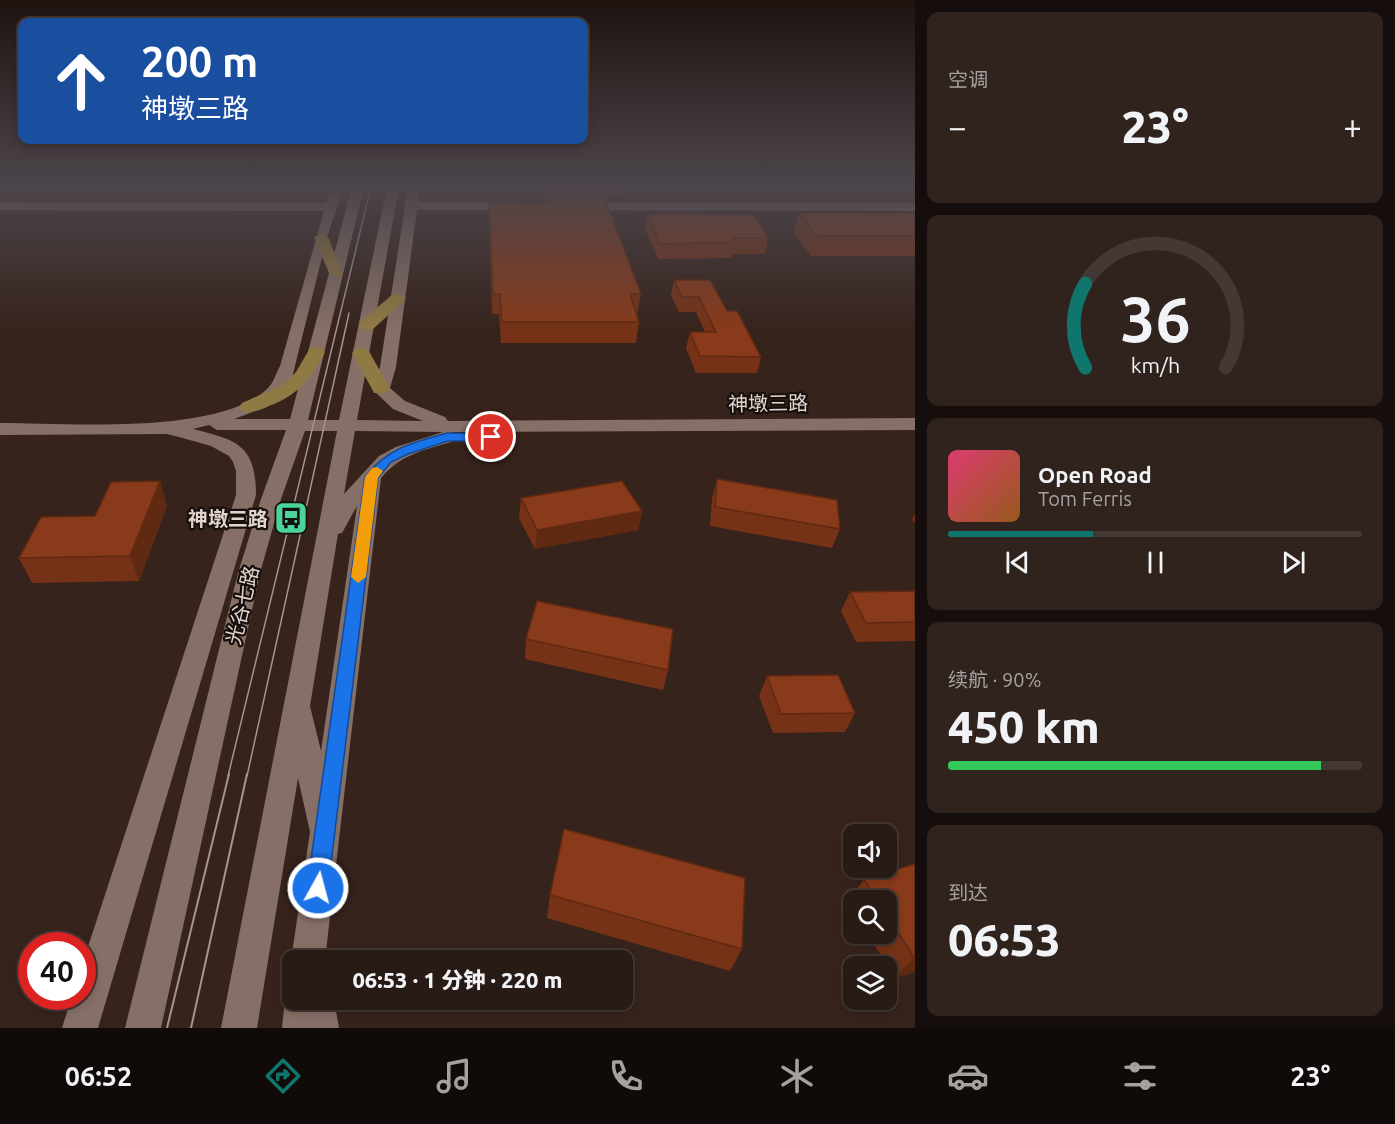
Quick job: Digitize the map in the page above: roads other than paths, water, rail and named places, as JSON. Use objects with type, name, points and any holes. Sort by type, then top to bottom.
[{"type":"main road","points":[[321,237],[336,273]]},
{"type":"main road","points":[[367,325],[398,298]]},
{"type":"main road","points":[[249,407],[285,394],[304,377],[316,352]]},
{"type":"main road","points":[[362,353],[381,388]]},
{"type":"street","name":"光谷七路","points":[[143,1028],[249,573],[271,499],[295,432],[346,235]]},
{"type":"street","points":[[239,1028],[346,431],[367,325],[395,235]]},
{"type":"street","points":[[405,235],[388,367],[381,388],[399,405],[451,432]]},
{"type":"street","points":[[193,430],[249,407],[280,385],[288,366],[321,237]]},
{"type":"street","name":"神墩三路","points":[[451,432],[915,424]]},
{"type":"street","points":[[0,429],[167,428],[193,430],[241,457],[265,476],[271,499]]},
{"type":"street","name":"神墩三路","points":[[193,430],[915,437]]},
{"type":"street","points":[[326,541],[350,500],[386,459],[451,432]]},
{"type":"street","points":[[63,1028],[84,1012],[198,650],[246,495],[247,474],[241,457]]},
{"type":"street","points":[[310,950],[371,477]]},
{"type":"street","points":[[198,650],[249,573]]},
{"type":"street","points":[[298,700],[324,842]]},
{"type":"street","points":[[300,1028],[302,1010]]},
{"type":"street","points":[[318,1010],[321,1028]]},
{"type":"tram line","points":[[228,776],[359,235]]},
{"type":"tram line","points":[[247,776],[349,313]]},
{"type":"tram line","points":[[167,1028],[229,774]]},
{"type":"tram line","points":[[191,1028],[247,774]]},
{"type":"place","name":"神墩三路","points":[[291,518]]}]
